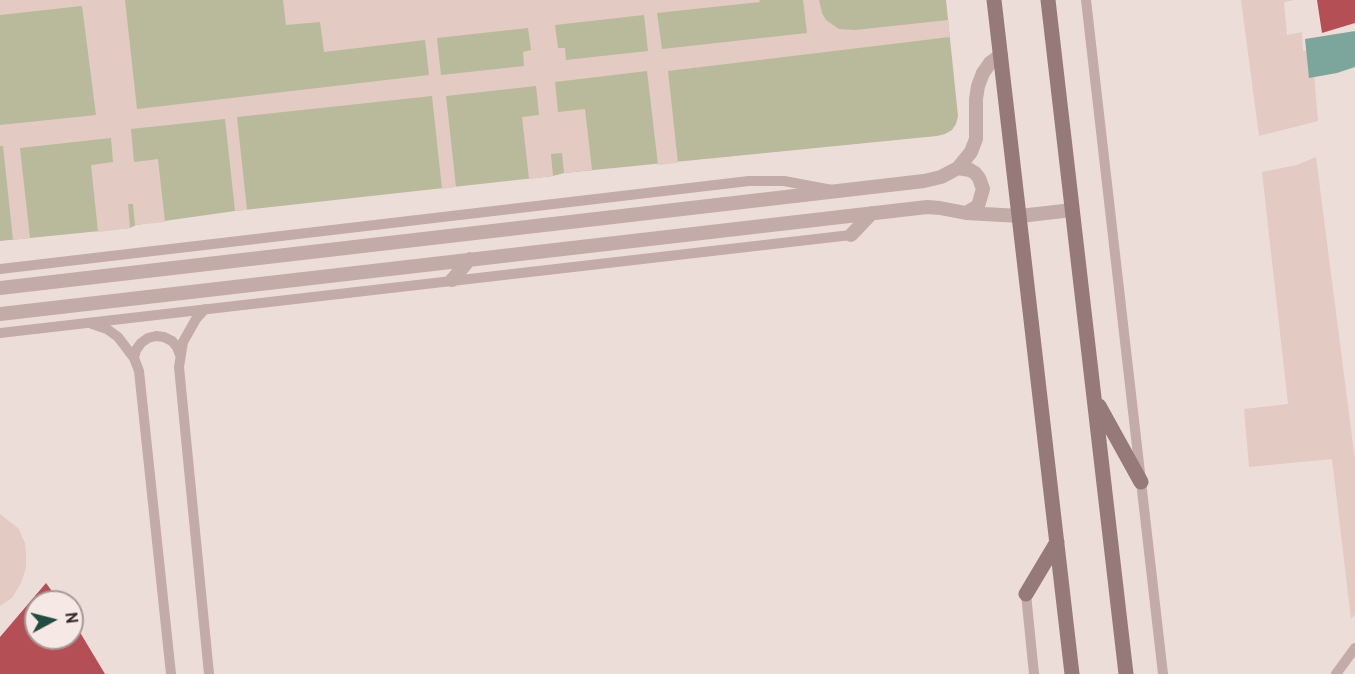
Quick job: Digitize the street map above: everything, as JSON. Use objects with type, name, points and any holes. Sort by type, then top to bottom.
[{"type":"main road","points":[[994,0],[1072,674]]},
{"type":"main road","points":[[1048,0],[1126,674]]},
{"type":"main road","points":[[1096,401],[1141,482]]},
{"type":"main road","points":[[1026,594],[1056,542]]},
{"type":"street","points":[[1086,0],[1163,674]]},
{"type":"street","points":[[0,288],[924,181],[941,177],[958,168],[971,152],[976,139],[978,86],[990,63],[1001,55]]},
{"type":"street","points":[[958,168],[975,173],[983,189],[978,206],[966,213]]},
{"type":"street","points":[[0,269],[749,181],[784,181],[836,191]]},
{"type":"street","points":[[0,314],[927,207],[966,213],[1020,216],[1072,210]]},
{"type":"street","points":[[0,333],[851,235],[872,213]]},
{"type":"street","points":[[452,280],[470,259]]},
{"type":"street","points":[[205,309],[189,330],[180,355],[179,379],[209,674]]},
{"type":"street","points":[[86,323],[107,329],[118,337],[134,358],[141,386],[171,674]]},
{"type":"street","points":[[134,358],[141,343],[156,336],[172,341],[180,355]]},
{"type":"street","points":[[1026,594],[1035,674]]},
{"type":"street","points":[[1336,674],[1355,648]]},
{"type":"green space","points":[[0,0],[946,0],[958,116],[952,130],[937,136],[564,173],[235,211],[136,225],[130,228],[0,241]]},
{"type":"shaded area","points":[[0,0],[125,0],[137,109],[429,75],[425,40],[324,52],[320,22],[286,25],[283,0],[759,0],[760,2],[657,13],[662,49],[807,33],[803,0],[819,0],[826,20],[839,29],[855,30],[948,20],[950,37],[668,71],[678,163],[658,165],[647,71],[555,82],[558,112],[585,109],[592,170],[564,173],[562,153],[551,154],[553,176],[529,179],[522,117],[539,115],[536,86],[446,96],[456,187],[442,189],[432,96],[237,117],[247,210],[235,211],[225,119],[131,129],[134,162],[158,159],[165,222],[135,225],[133,204],[128,204],[130,228],[98,232],[91,165],[113,162],[111,138],[20,148],[30,238],[13,240],[3,146],[0,146],[0,125],[96,115],[82,6],[0,15]],"holes":[[[644,15],[648,51],[566,60],[565,48],[558,48],[555,25]],[[528,28],[531,50],[523,52],[524,66],[441,75],[437,38]]]},
{"type":"shaded area","points":[[1241,0],[1295,0],[1284,2],[1287,35],[1302,32],[1303,51],[1312,50],[1318,121],[1259,136]]},
{"type":"shaded area","points":[[1316,157],[1355,460],[1355,615],[1351,619],[1332,459],[1249,467],[1244,409],[1288,404],[1262,172],[1297,165]]},
{"type":"shaded area","points":[[0,514],[19,529],[25,543],[26,568],[21,583],[12,598],[0,606]]},
{"type":"water","points":[[1355,31],[1355,67],[1309,78],[1305,39]]},
{"type":"building","points":[[1317,0],[1355,0],[1355,23],[1322,33]]},
{"type":"building","points":[[46,583],[51,590],[40,590]]},
{"type":"building","points":[[24,609],[24,650],[84,650],[84,639],[105,674],[0,674],[0,637]]}]
